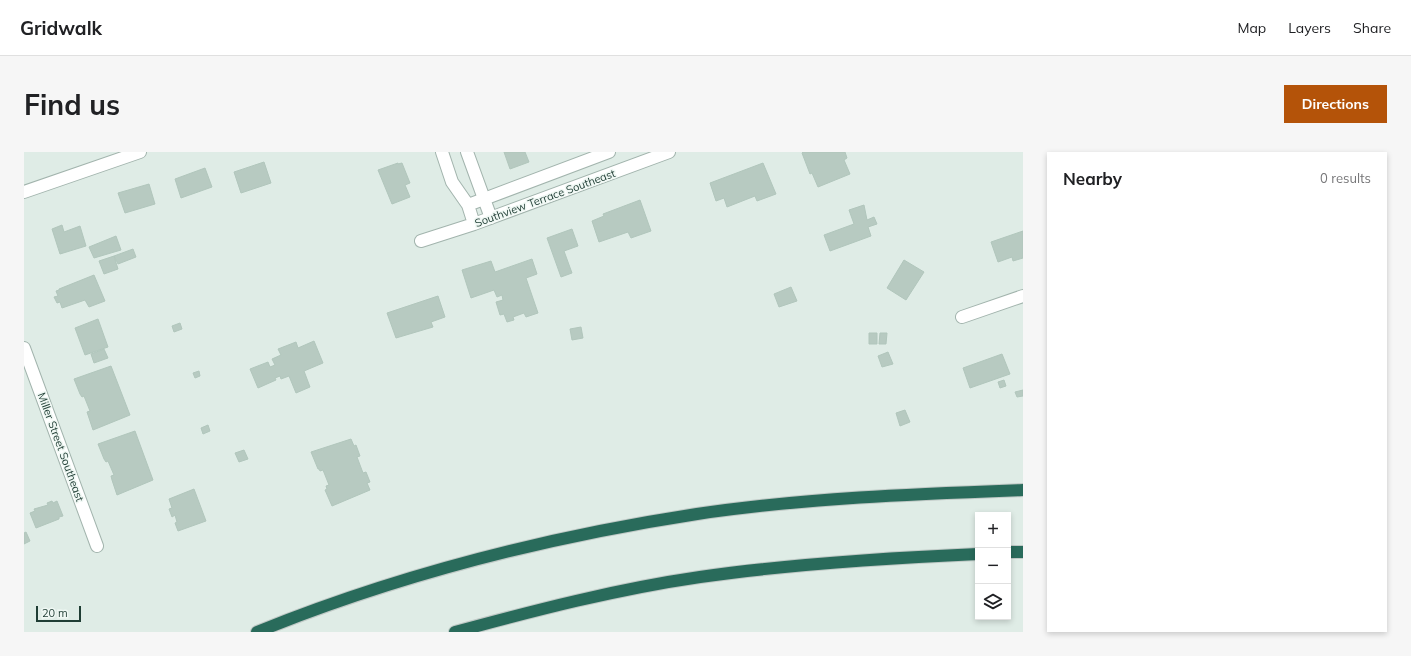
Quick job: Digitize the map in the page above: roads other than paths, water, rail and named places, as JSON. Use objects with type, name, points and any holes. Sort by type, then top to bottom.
[{"type":"highway","points":[[257,632],[392,583],[495,554],[596,531],[698,514],[803,502],[918,493],[1023,490]]},
{"type":"highway","points":[[1011,552],[1023,552]]},
{"type":"highway","points":[[455,632],[534,610],[618,591],[699,577],[805,565],[887,558],[975,554]]},
{"type":"street","points":[[24,192],[140,152]]},
{"type":"street","points":[[442,152],[452,182],[468,204],[474,224]]},
{"type":"street","points":[[467,152],[491,218]]},
{"type":"street","name":"Southview Terrace Southeast","points":[[468,204],[609,152]]},
{"type":"street","name":"Southview Terrace Southeast","points":[[421,241],[491,218],[669,152]]},
{"type":"street","points":[[962,317],[1023,296]]},
{"type":"street","name":"Miller Street Southeast","points":[[24,348],[97,546]]}]
